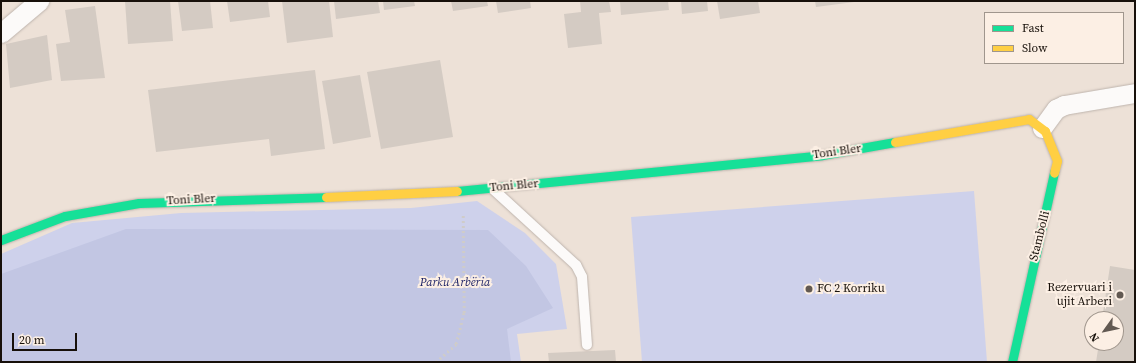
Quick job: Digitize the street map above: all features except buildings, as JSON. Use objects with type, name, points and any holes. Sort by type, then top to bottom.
[{"type":"street","points":[[1,33],[39,1]]},
{"type":"street","points":[[1036,123],[1064,105],[1135,93]]},
{"type":"street","name":"Toni Bler","points":[[1,240],[65,216],[139,203],[463,191],[822,155],[986,124],[1036,123]]},
{"type":"street","name":"Stambolli","points":[[1012,362],[1015,339],[1057,162],[1051,142],[1036,123]]},
{"type":"lane","points":[[491,188],[576,265],[582,277],[587,345]]},
{"type":"path","points":[[436,362],[456,344],[464,313],[463,191]]},
{"type":"green space","name":"FC 2 Korriku","points":[[974,191],[987,362],[642,362],[631,217]]},
{"type":"green space","name":"Parku Arbëria","points":[[477,201],[525,233],[556,264],[567,329],[517,334],[521,362],[1,362],[1,254],[72,223],[181,213],[411,208]]},
{"type":"green space","name":"Parku Arbëria","points":[[126,229],[488,230],[526,266],[553,308],[507,329],[511,362],[1,362],[1,274]]},
{"type":"traffic: fast","points":[[457,191],[822,155],[895,142]]},
{"type":"traffic: fast","points":[[1012,362],[1054,173]]},
{"type":"traffic: fast","points":[[1,240],[65,216],[139,203],[326,197]]},
{"type":"traffic: slow","points":[[895,142],[1029,119],[1045,131],[1057,161],[1054,173]]},
{"type":"traffic: slow","points":[[326,197],[457,191]]},
{"type":"place","name":"FC 2 Korriku","points":[[809,289]]},
{"type":"place","name":"Rezervuari i ujit Arberi","points":[[1120,295]]}]
